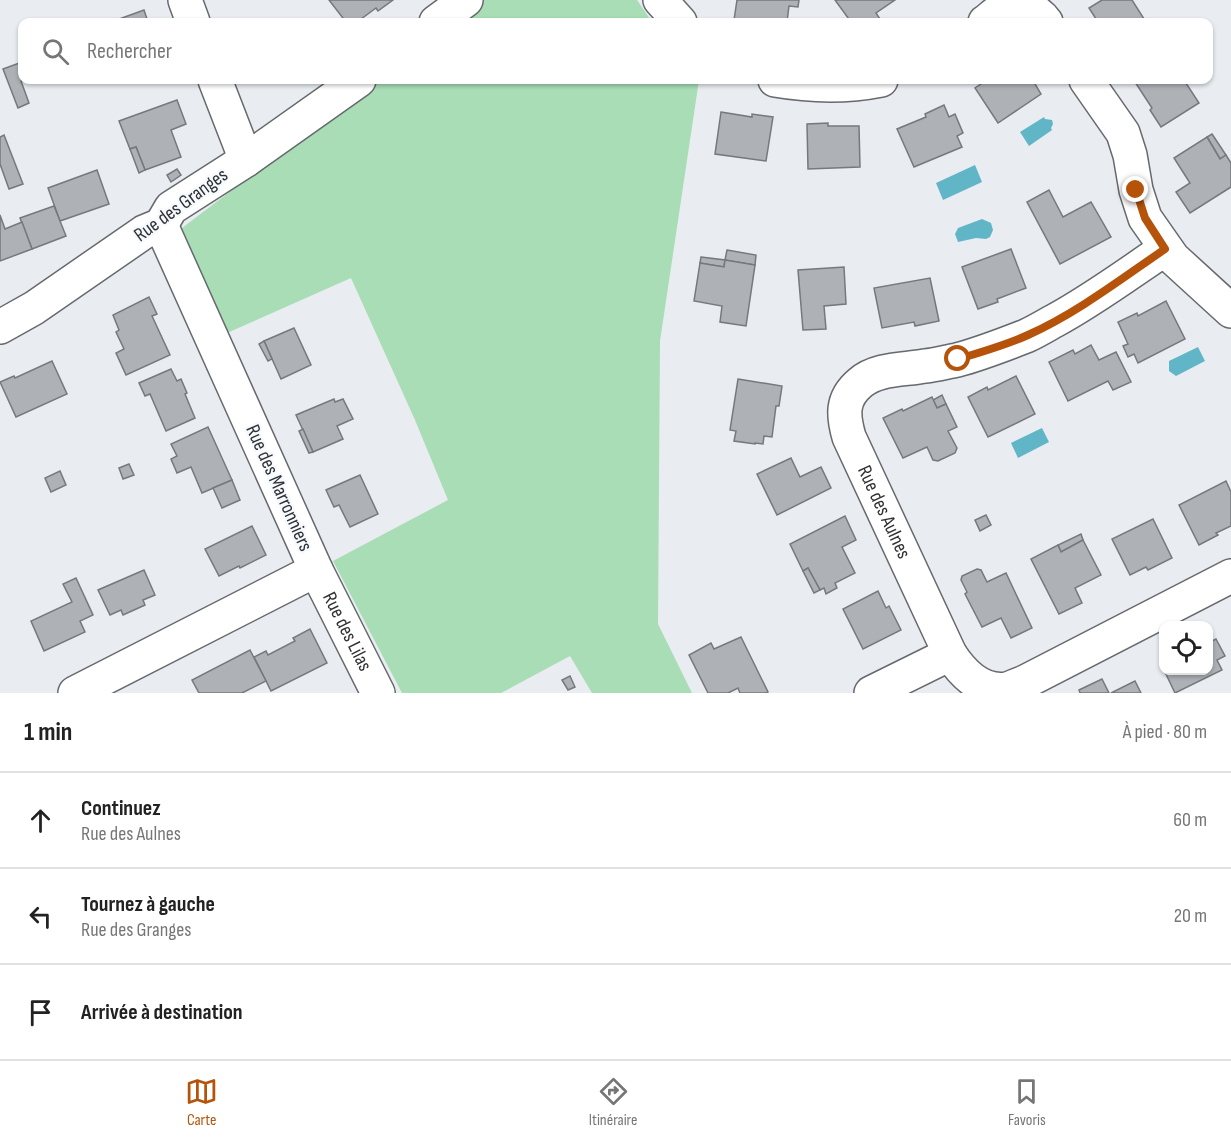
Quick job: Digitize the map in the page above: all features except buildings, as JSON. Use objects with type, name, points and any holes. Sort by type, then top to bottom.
[{"type":"street","points":[[185,0],[192,18]]},
{"type":"street","points":[[441,18],[466,0]]},
{"type":"street","points":[[660,0],[676,18]]},
{"type":"street","points":[[991,18],[1002,10],[1016,6],[1030,9],[1043,18]]},
{"type":"street","points":[[217,84],[246,160]]},
{"type":"street","name":"Rue des Granges","points":[[0,327],[34,308],[144,232],[161,225],[171,208],[246,160],[353,84]]},
{"type":"street","points":[[800,84],[845,84]]},
{"type":"street","points":[[1089,84],[1123,133],[1145,218],[1173,258],[1231,311]]},
{"type":"street","name":"Rue des Marronniers","points":[[75,693],[316,570],[161,225]]},
{"type":"street","name":"Rue des Aulnes","points":[[1165,249],[1077,308],[1029,334],[958,359],[871,375],[859,383],[845,403],[844,420],[849,437],[950,654],[975,684],[992,690],[1006,689],[1025,682],[1231,576]]},
{"type":"street","name":"Rue des Lilas","points":[[316,570],[378,693]]},
{"type":"street","points":[[871,693],[950,654]]},
{"type":"green space","points":[[483,0],[637,0],[649,18],[458,18]]},
{"type":"green space","points":[[373,84],[698,84],[660,341],[658,624],[692,693],[592,693],[570,656],[501,693],[402,693],[333,561],[448,500],[351,278],[227,333],[182,228]]},
{"type":"water","points":[[1044,117],[1052,120],[1052,130],[1029,146],[1020,132]]},
{"type":"water","points":[[975,165],[982,182],[943,200],[936,183]]},
{"type":"water","points":[[982,219],[991,223],[993,230],[990,237],[958,242],[955,234],[958,228]]},
{"type":"water","points":[[1198,347],[1205,361],[1176,376],[1169,371],[1169,361]]},
{"type":"water","points":[[1042,428],[1049,442],[1018,458],[1011,443]]},
{"type":"route","points":[[958,359],[1029,334],[1077,308],[1165,249],[1145,218],[1136,190]]}]
